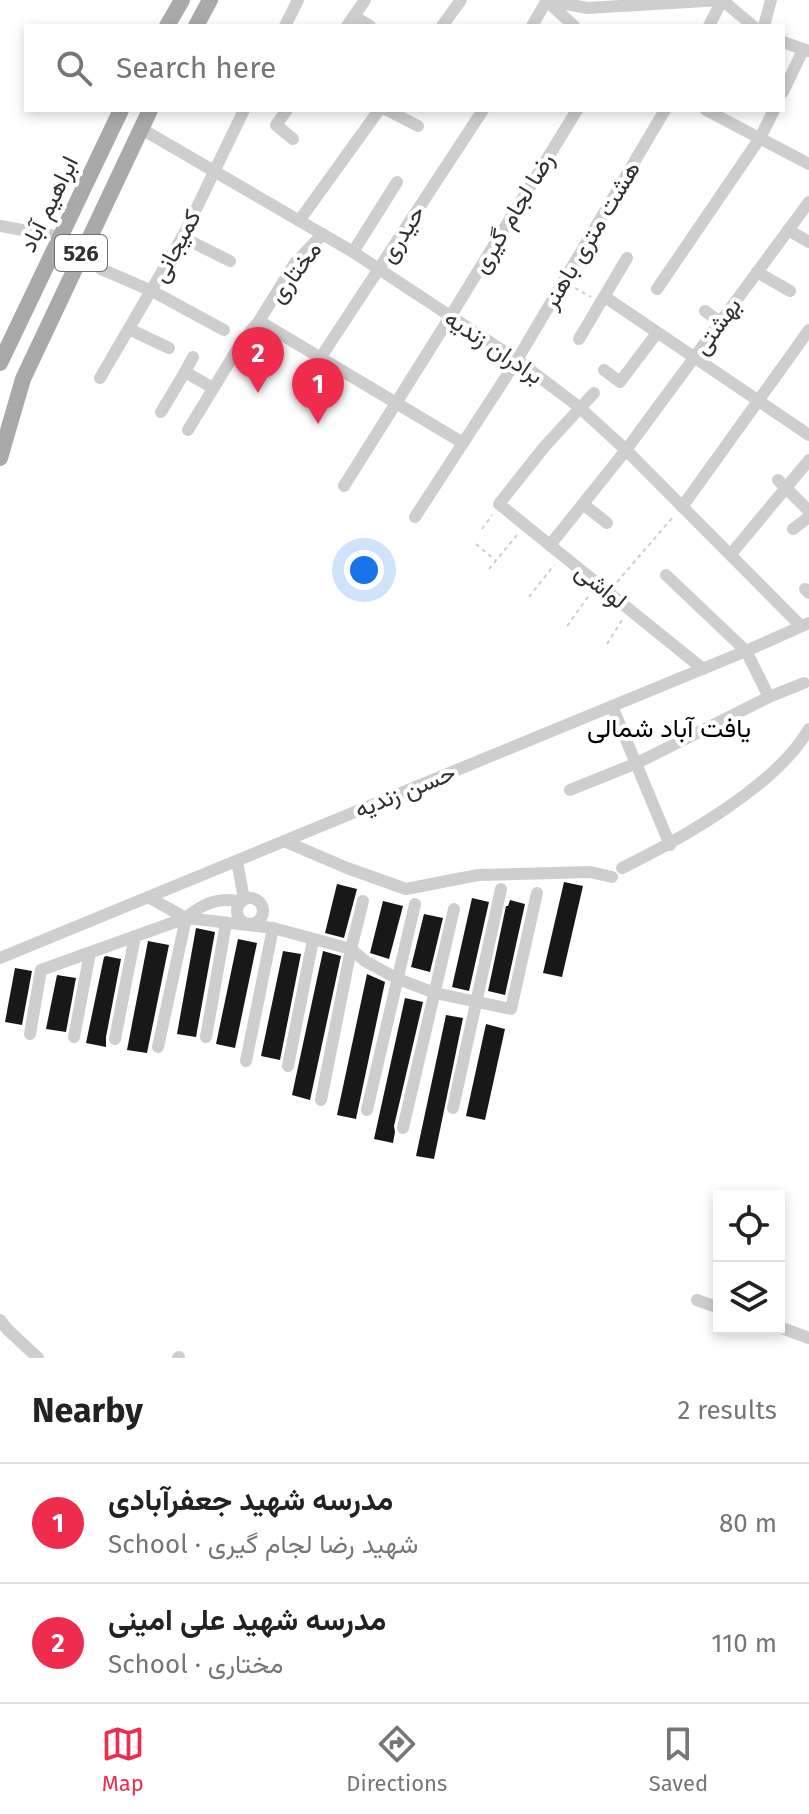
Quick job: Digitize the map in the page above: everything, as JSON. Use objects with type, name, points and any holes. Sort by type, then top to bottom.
[{"type":"main road","points":[[168,24],[182,0]]},
{"type":"main road","points":[[197,24],[210,0]]},
{"type":"main road","name":"ابراهیم آباد","points":[[0,363],[4,344],[120,112]]},
{"type":"main road","name":"ابراهیم آباد","points":[[0,458],[23,379],[149,112]]},
{"type":"street","points":[[286,24],[298,0]]},
{"type":"street","points":[[350,21],[365,0]]},
{"type":"street","points":[[443,24],[461,0]]},
{"type":"street","points":[[547,0],[587,8],[722,0],[751,24]]},
{"type":"street","points":[[533,24],[547,0]]},
{"type":"street","points":[[547,0],[572,24]]},
{"type":"street","points":[[710,24],[722,0]]},
{"type":"street","points":[[765,24],[771,0]]},
{"type":"street","points":[[785,43],[806,51],[785,88]]},
{"type":"street","name":"کمیجانی","points":[[100,378],[182,237],[243,112]]},
{"type":"street","points":[[286,112],[276,125],[293,139]]},
{"type":"street","points":[[299,221],[378,112]]},
{"type":"street","points":[[391,112],[418,126]]},
{"type":"street","name":"حیدری","points":[[321,357],[482,112]]},
{"type":"street","name":"رضا لجام گیری","points":[[344,486],[576,112]]},
{"type":"street","name":"هشت متری باهنر","points":[[415,517],[517,360],[664,112]]},
{"type":"street","points":[[710,112],[809,164]]},
{"type":"street","points":[[657,289],[760,138],[773,112]]},
{"type":"street","name":"برادران زندیه","points":[[140,128],[353,252],[517,360],[579,407],[626,450],[805,624]]},
{"type":"street","points":[[353,252],[397,182]]},
{"type":"street","name":"بهشتی","points":[[550,545],[626,450],[809,202]]},
{"type":"street","points":[[0,226],[60,237]]},
{"type":"street","points":[[788,230],[809,242]]},
{"type":"street","name":"مختاری","points":[[188,430],[295,263],[323,234]]},
{"type":"street","points":[[182,237],[230,261]]},
{"type":"street","points":[[579,339],[627,258]]},
{"type":"street","points":[[101,269],[152,291],[224,330]]},
{"type":"street","points":[[757,272],[790,291]]},
{"type":"street","points":[[603,300],[809,435]]},
{"type":"street","points":[[705,311],[720,322]]},
{"type":"street","points":[[259,321],[463,443]]},
{"type":"street","points":[[129,329],[169,348]]},
{"type":"street","points":[[682,507],[809,330]]},
{"type":"street","points":[[604,370],[620,382],[657,333]]},
{"type":"street","points":[[161,412],[193,357]]},
{"type":"street","points":[[185,372],[213,388]]},
{"type":"street","points":[[499,504],[545,446],[594,393]]},
{"type":"street","points":[[731,554],[782,484],[809,460]]},
{"type":"street","points":[[782,484],[809,514],[793,529]]},
{"type":"street","name":"لواشی","points":[[499,504],[703,669]]},
{"type":"street","points":[[583,504],[607,523]]},
{"type":"street","points":[[666,575],[746,651],[769,697]]},
{"type":"street","name":"حسن زندیه","points":[[0,958],[703,669],[805,624]]},
{"type":"street","points":[[570,790],[637,763],[769,697],[804,683]]},
{"type":"street","points":[[612,706],[670,845]]},
{"type":"street","points":[[622,868],[670,845],[746,794],[788,756],[809,729]]},
{"type":"street","points":[[284,841],[406,889],[478,875],[590,872],[612,877]]},
{"type":"street","points":[[30,1034],[41,970],[186,918],[200,905],[230,899],[243,900],[253,898],[263,907],[260,920],[248,924],[237,913],[243,900],[237,861]]},
{"type":"street","points":[[453,1108],[501,889]]},
{"type":"street","points":[[148,897],[186,918],[273,928],[351,949],[365,961],[398,979],[435,993],[511,1009],[537,893]]},
{"type":"street","points":[[321,1100],[363,901]]},
{"type":"street","points":[[367,1110],[415,904]]},
{"type":"street","points":[[403,1128],[454,909]]},
{"type":"street","points":[[158,1047],[186,918]]},
{"type":"street","points":[[206,1037],[226,923]]},
{"type":"street","points":[[246,1061],[273,928]]},
{"type":"street","points":[[115,1039],[135,936]]},
{"type":"street","points":[[288,1066],[313,940]]},
{"type":"street","points":[[74,1037],[90,953]]},
{"type":"street","points":[[697,1300],[713,1306]]},
{"type":"street","points":[[0,1320],[38,1358]]},
{"type":"street","points":[[785,1329],[809,1338]]},
{"type":"path","points":[[564,282],[603,300]]},
{"type":"path","points":[[482,529],[499,504]]},
{"type":"path","points":[[608,592],[682,507]]},
{"type":"path","points":[[489,569],[525,525]]},
{"type":"path","points":[[476,544],[496,560]]},
{"type":"path","points":[[529,597],[562,555]]},
{"type":"path","points":[[567,626],[597,583]]},
{"type":"path","points":[[607,644],[629,609]]},
{"type":"building","points":[[564,882],[583,886],[562,977],[543,973]]},
{"type":"building","points":[[337,884],[357,889],[344,938],[325,933]]},
{"type":"building","points":[[472,898],[489,902],[469,991],[452,987]]},
{"type":"building","points":[[510,900],[525,904],[505,995],[488,991],[506,906]]},
{"type":"building","points":[[383,901],[403,906],[389,959],[370,953]]},
{"type":"building","points":[[424,914],[443,918],[430,972],[411,967]]},
{"type":"building","points":[[196,928],[215,932],[196,1037],[177,1034]]},
{"type":"building","points":[[238,939],[257,943],[235,1048],[216,1044]]},
{"type":"building","points":[[148,941],[169,945],[147,1053],[127,1050]]},
{"type":"building","points":[[283,951],[301,954],[280,1060],[261,1056]]},
{"type":"building","points":[[323,951],[341,956],[310,1100],[292,1095]]},
{"type":"building","points":[[106,956],[121,959],[106,1047],[86,1043]]},
{"type":"building","points":[[15,968],[32,971],[22,1025],[5,1022]]},
{"type":"building","points":[[367,974],[385,982],[356,1119],[337,1115]]},
{"type":"building","points":[[57,975],[76,978],[66,1032],[46,1029]]},
{"type":"building","points":[[405,998],[423,1002],[394,1126],[393,1143],[374,1139]]},
{"type":"building","points":[[446,1015],[463,1018],[434,1159],[416,1156]]},
{"type":"building","points":[[486,1024],[505,1029],[485,1120],[466,1116]]},
{"type":"place","name":"مدرسه شهید علی امینی","points":[[258,393]]},
{"type":"place","name":"مدرسه شهید جعفرآبادی","points":[[318,424]]},
{"type":"district","name":"یافت آباد شمالی","points":[[669,728]]}]
